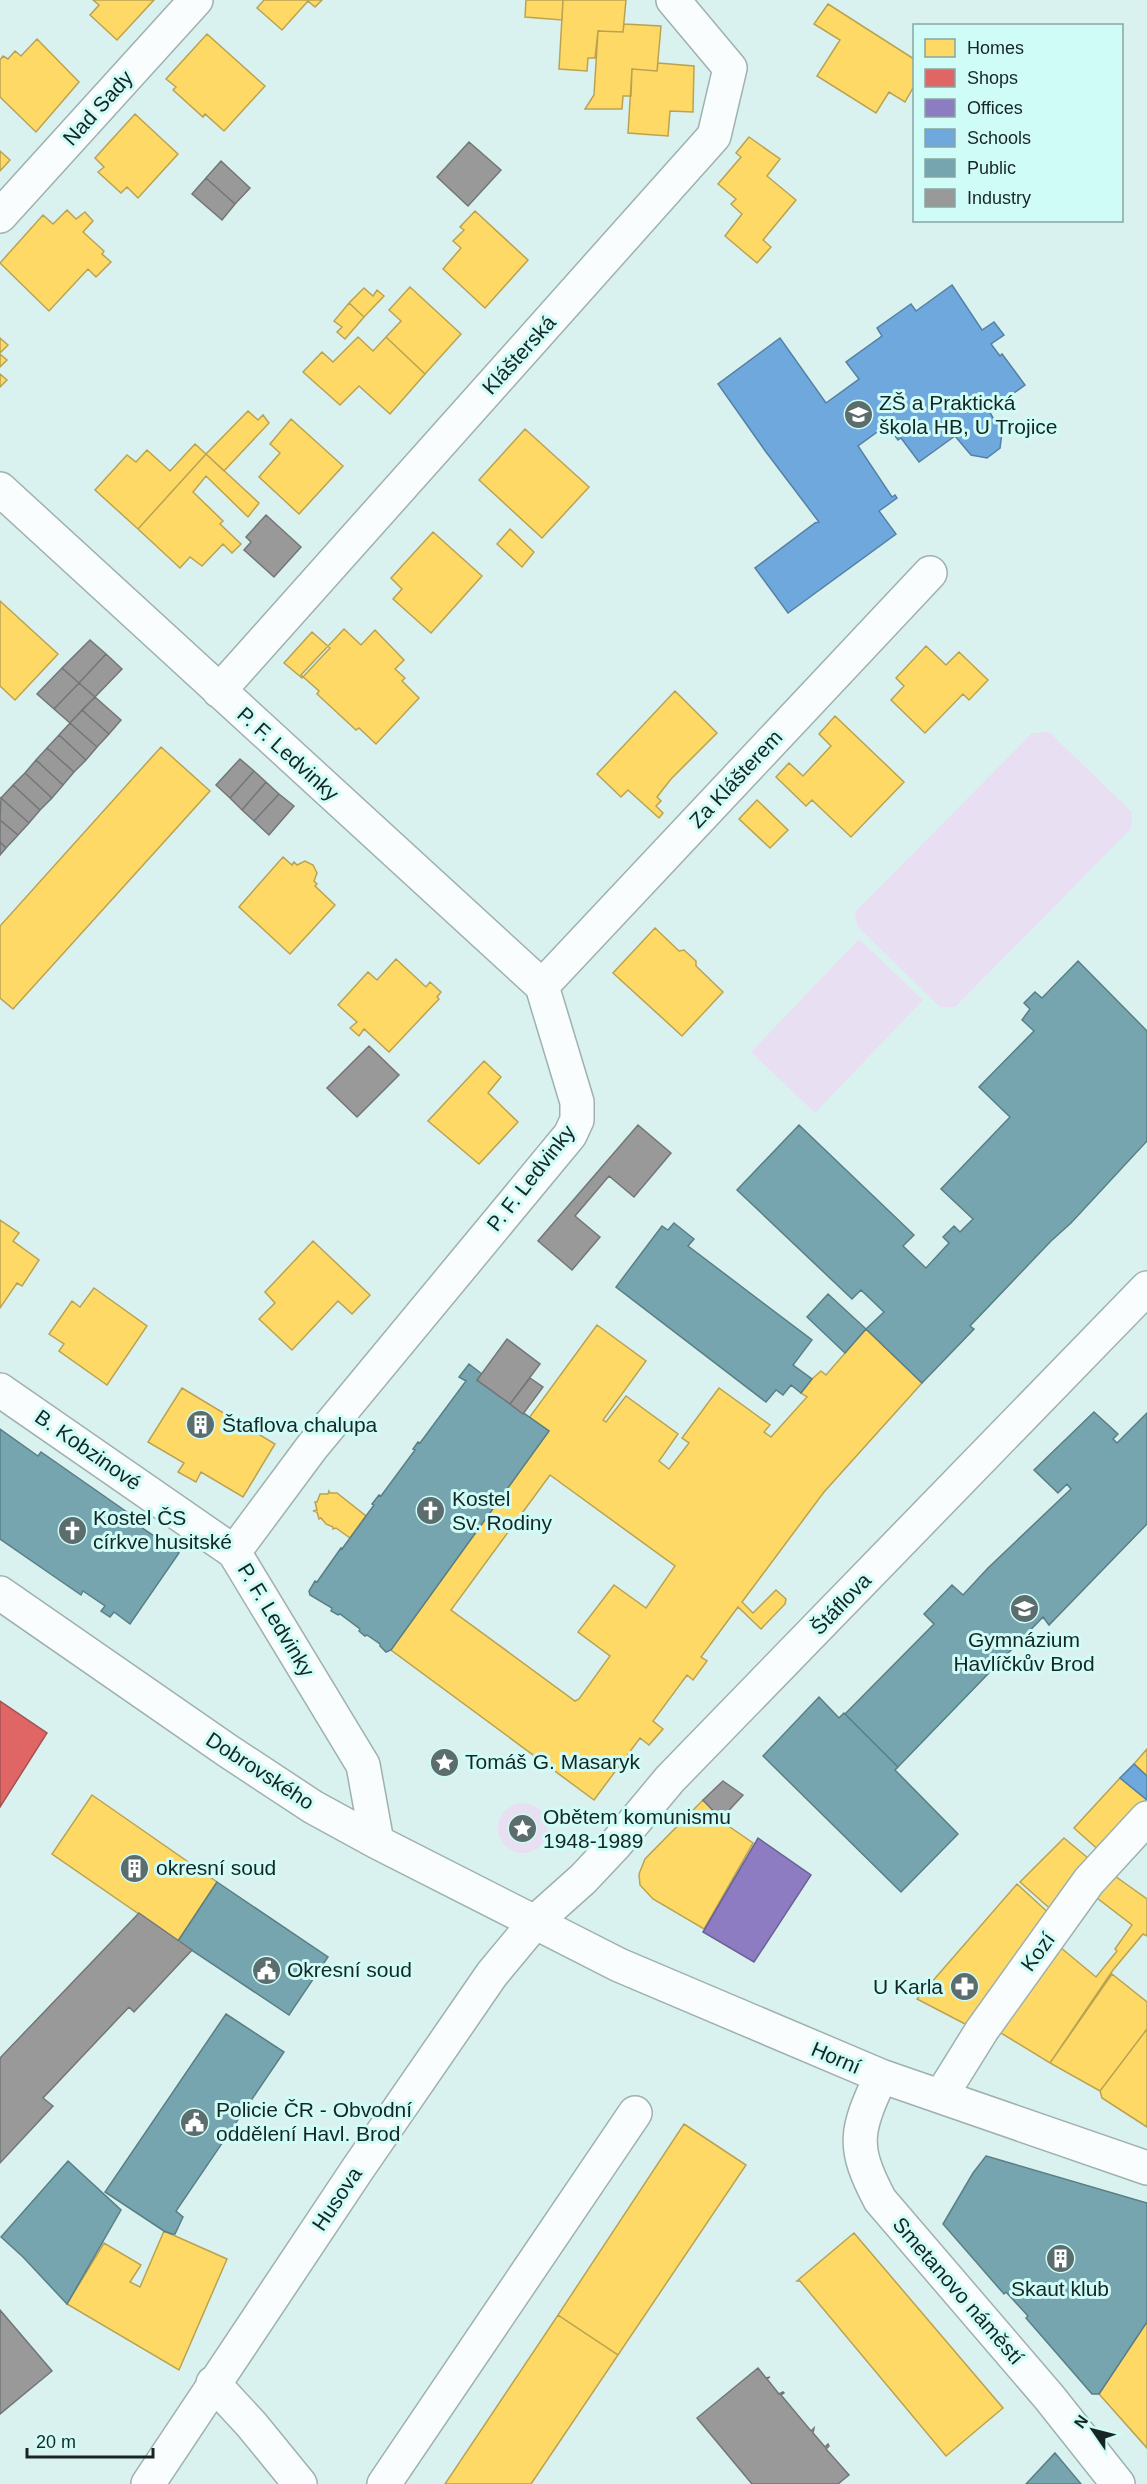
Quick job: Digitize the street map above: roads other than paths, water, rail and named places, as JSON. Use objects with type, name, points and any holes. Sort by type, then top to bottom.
[{"type":"street","name":"Nad Sady","points":[[0,216],[196,0]]},
{"type":"street","name":"Klášterská","points":[[219,691],[714,136],[730,68],[673,0]]},
{"type":"street","name":"P. F. Ledvinky","points":[[0,489],[542,986],[577,1102],[577,1120],[570,1135],[312,1447],[234,1552],[363,1765],[377,1842]]},
{"type":"street","name":"Za Klášterem","points":[[542,986],[930,573]]},
{"type":"street","name":"Štáflova","points":[[536,1921],[583,1879],[615,1845],[670,1779],[1147,1288]]},
{"type":"street","name":"B. Kobzinové","points":[[0,1390],[234,1552]]},
{"type":"street","name":"Dobrovského","points":[[0,1593],[228,1751],[314,1807],[377,1842],[536,1921]]},
{"type":"street","name":"Kozí","points":[[941,2096],[982,2030],[1089,1881],[1147,1818]]},
{"type":"street","name":"Horní","points":[[536,1921],[619,1965],[881,2076],[1147,2168]]},
{"type":"street","name":"Husova","points":[[148,2484],[213,2383],[492,1974],[536,1921]]},
{"type":"street","name":"Smetanovo náměstí","points":[[881,2076],[865,2113],[859,2140],[864,2170],[880,2200],[1049,2397],[1118,2484]]},
{"type":"street","points":[[384,2484],[635,2113]]},
{"type":"street","points":[[213,2383],[251,2424],[300,2484]]},
{"type":"place","name":"ZŠ a Praktická škola HB, U Trojice","points":[[858,415]]},
{"type":"place","name":"Štaflova chalupa","points":[[201,1425]]},
{"type":"place","name":"Kostel Sv. Rodiny","points":[[431,1511]]},
{"type":"place","name":"Kostel ČS církve husitské","points":[[72,1530]]},
{"type":"place","name":"Gymnázium Havlíčkův Brod","points":[[1024,1609]]},
{"type":"place","name":"Tomáš G. Masaryk","points":[[444,1762]]},
{"type":"place","name":"Obětem komunismu 1948-1989","points":[[522,1829]]},
{"type":"place","name":"okresní soud","points":[[135,1868]]},
{"type":"place","name":"Okresní soud","points":[[266,1970]]},
{"type":"place","name":"U Karla","points":[[964,1987]]},
{"type":"place","name":"Policie ČR - Obvodní oddělení Havl. Brod","points":[[195,2122]]},
{"type":"place","name":"Skaut klub","points":[[1060,2258]]}]
